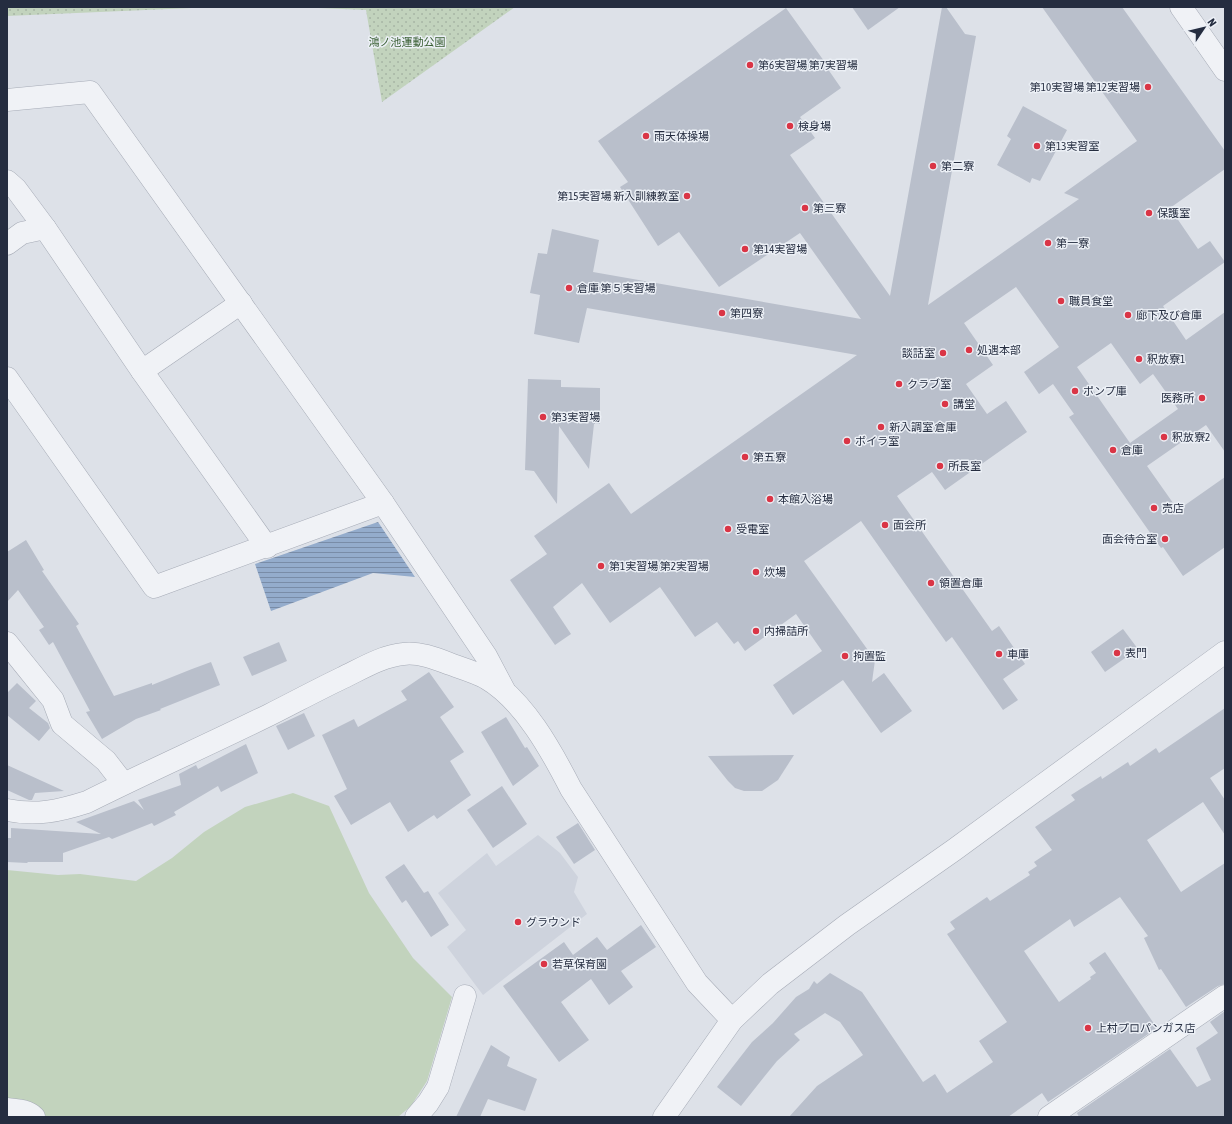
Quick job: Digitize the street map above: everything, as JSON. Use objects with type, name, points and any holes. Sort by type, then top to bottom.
[{"type":"street","points":[[1181,7],[1224,66]]},
{"type":"street","points":[[7,100],[90,92],[383,503],[486,656],[506,692],[533,724],[556,760],[571,789],[697,983],[732,1020]]},
{"type":"street","points":[[7,181],[16,189],[45,228],[142,371],[266,547]]},
{"type":"street","points":[[7,244],[22,233],[45,228]]},
{"type":"street","points":[[142,371],[240,303]]},
{"type":"street","points":[[7,378],[154,587],[383,503]]},
{"type":"street","points":[[7,643],[53,700],[62,724],[106,761],[124,784]]},
{"type":"street","points":[[664,1117],[732,1020],[770,984],[847,925],[973,836],[1225,652]]},
{"type":"street","points":[[7,810],[36,814],[64,810],[87,802],[267,716],[361,668],[386,658],[402,654],[414,653],[430,656],[486,678],[506,692]]},
{"type":"street","points":[[416,1117],[428,1103],[438,1087],[465,996]]},
{"type":"street","points":[[1049,1117],[1225,996]]},
{"type":"street","points":[[7,1109],[20,1110],[31,1114],[34,1117]]},
{"type":"shaded area","name":"グラウンド","points":[[538,835],[560,853],[578,877],[574,892],[587,914],[483,995],[447,947],[466,930],[438,893],[487,853],[496,866]]},
{"type":"green space","points":[[7,7],[215,7],[7,16]]},
{"type":"green space","name":"鴻ノ池運動公園","points":[[294,7],[515,7],[382,102],[366,10]]},
{"type":"green space","points":[[293,793],[329,806],[369,893],[413,958],[452,997],[427,1081],[411,1106],[398,1117],[47,1117],[41,1111],[21,1099],[7,1100],[7,870],[58,875],[80,874],[136,881],[172,858],[204,832],[245,807]]},
{"type":"water","points":[[378,522],[415,577],[373,573],[271,611],[255,564]]},
{"type":"building","points":[[852,7],[900,7],[868,30]]},
{"type":"building","points":[[942,7],[946,7],[965,34],[976,36],[928,305],[1079,199],[1064,193],[1137,141],[1042,7],[1122,7],[1225,151],[1225,169],[1170,208],[1198,249],[1210,241],[1225,262],[1163,306],[1186,340],[1225,312],[1225,452],[1206,425],[1147,466],[1178,510],[1225,477],[1225,547],[1183,576],[1163,547],[1161,548],[1069,417],[1074,414],[1053,384],[1039,394],[1024,372],[1059,347],[1016,287],[964,323],[993,365],[966,384],[987,414],[1006,401],[1027,432],[945,490],[932,472],[897,496],[992,631],[999,626],[1025,664],[1003,679],[1018,700],[1003,710],[952,637],[946,642],[861,521],[804,561],[875,660],[872,682],[884,673],[912,711],[881,733],[843,680],[793,715],[773,685],[822,651],[796,614],[745,651],[738,641],[734,644],[717,622],[695,637],[660,587],[610,623],[582,583],[553,607],[571,634],[555,645],[510,580],[547,554],[534,536],[609,483],[631,514],[857,355],[587,308],[579,343],[534,334],[540,295],[530,293],[538,253],[547,254],[552,229],[599,240],[593,272],[861,319],[800,233],[719,287],[679,232],[658,246],[620,187],[628,182],[598,141],[786,8],[824,61],[823,62],[841,88],[800,117],[815,138],[790,155],[890,296]],"holes":[[[1111,343],[1140,384],[1153,374],[1178,409],[1130,443],[1077,367]]]},
{"type":"building","name":"第13実習室","points":[[1023,106],[1067,130],[1040,181],[1032,178],[1030,183],[997,165],[1011,139],[1007,136]]},
{"type":"building","points":[[528,379],[561,380],[561,387],[600,388],[600,424],[594,424],[589,469],[559,426],[557,504],[534,471],[525,470]]},
{"type":"building","points":[[26,540],[44,570],[42,571],[79,624],[76,626],[114,696],[152,683],[152,685],[211,662],[220,685],[136,719],[102,739],[86,712],[90,711],[53,642],[49,645],[39,630],[44,627],[18,590],[7,602],[7,552]]},
{"type":"building","name":"表門","points":[[1123,629],[1138,649],[1105,672],[1091,652]]},
{"type":"building","points":[[279,642],[287,661],[252,676],[243,657]]},
{"type":"building","points":[[429,672],[454,707],[440,717],[464,752],[450,761],[471,795],[437,819],[434,815],[408,832],[390,802],[351,825],[334,796],[347,789],[322,735],[354,719],[358,727],[407,700],[401,691]]},
{"type":"building","points":[[17,683],[36,701],[29,708],[48,723],[50,728],[39,741],[7,715],[7,693]]},
{"type":"building","points":[[1225,708],[1225,768],[1210,778],[1225,800],[1225,835],[1203,802],[1147,840],[1181,892],[1225,863],[1225,984],[1218,986],[1186,1007],[1161,969],[1159,970],[1144,938],[1148,936],[1120,897],[1074,927],[1070,919],[1024,951],[1059,1002],[1091,979],[1090,977],[1096,973],[1089,963],[1105,952],[1157,1028],[1048,1102],[1042,1093],[1008,1117],[789,1117],[817,1086],[863,1055],[840,1022],[825,1013],[794,1034],[800,1040],[777,1061],[741,1106],[717,1087],[752,1042],[773,1023],[796,997],[809,989],[814,981],[817,984],[830,973],[862,992],[923,1082],[935,1074],[947,1093],[993,1062],[979,1041],[1007,1022],[947,934],[955,929],[950,922],[987,897],[990,901],[1030,875],[1028,872],[1037,866],[1034,862],[1052,850],[1035,827],[1075,800],[1071,795],[1101,776],[1102,779],[1128,762],[1130,766],[1156,748],[1159,753]]},
{"type":"building","points":[[304,713],[315,736],[288,750],[276,726]]},
{"type":"building","points":[[506,717],[525,748],[527,747],[539,766],[513,786],[481,732]]},
{"type":"building","points":[[246,744],[258,773],[221,792],[218,786],[174,812],[176,815],[154,826],[152,823],[112,839],[109,837],[63,853],[63,862],[7,862],[7,838],[11,838],[11,828],[101,834],[76,822],[134,801],[144,810],[138,800],[181,785],[179,774],[196,765],[198,769]]},
{"type":"building","points":[[794,755],[778,780],[762,791],[744,791],[735,788],[708,756]]},
{"type":"building","points":[[7,765],[64,791],[35,793],[32,800],[29,800],[7,790]]},
{"type":"building","points":[[502,786],[527,824],[493,848],[467,810]]},
{"type":"building","points":[[578,823],[595,850],[574,864],[556,837]]},
{"type":"building","points":[[404,864],[424,893],[428,891],[449,925],[431,937],[406,900],[402,903],[385,877]]},
{"type":"building","name":"若草保育園","points":[[641,925],[656,947],[621,971],[633,987],[609,1005],[591,979],[561,1002],[589,1040],[559,1062],[503,986],[564,942],[573,955],[597,937],[607,950]]},
{"type":"building","points":[[1225,1011],[1225,1117],[1079,1117],[1077,1113],[1170,1049],[1197,1087],[1211,1080],[1196,1048],[1218,1033],[1210,1022]]},
{"type":"building","points":[[491,1045],[510,1057],[507,1066],[537,1079],[525,1111],[488,1099],[480,1117],[456,1117]]},
{"type":"place","name":"第6実習場 第7実習場","points":[[750,65]]},
{"type":"place","name":"第10実習場 第12実習場","points":[[1148,87]]},
{"type":"place","name":"検身場","points":[[790,126]]},
{"type":"place","name":"雨天体操場","points":[[646,136]]},
{"type":"place","name":"第13実習室","points":[[1037,146]]},
{"type":"place","name":"第二寮","points":[[933,166]]},
{"type":"place","name":"第15実習場 新入訓練教室","points":[[687,196]]},
{"type":"place","name":"第三寮","points":[[805,208]]},
{"type":"place","name":"保護室","points":[[1149,213]]},
{"type":"place","name":"第一寮","points":[[1048,243]]},
{"type":"place","name":"第14実習場","points":[[745,249]]},
{"type":"place","name":"倉庫 第５実習場","points":[[569,288]]},
{"type":"place","name":"職員食堂","points":[[1061,301]]},
{"type":"place","name":"第四寮","points":[[722,313]]},
{"type":"place","name":"廊下及び倉庫","points":[[1128,315]]},
{"type":"place","name":"処遇本部","points":[[969,350]]},
{"type":"place","name":"談話室","points":[[943,353]]},
{"type":"place","name":"釈放寮1","points":[[1139,359]]},
{"type":"place","name":"クラブ室","points":[[899,384]]},
{"type":"place","name":"ポンプ庫","points":[[1075,391]]},
{"type":"place","name":"医務所","points":[[1202,398]]},
{"type":"place","name":"講堂","points":[[945,404]]},
{"type":"place","name":"第3実習場","points":[[543,417]]},
{"type":"place","name":"新入調室 倉庫","points":[[881,427]]},
{"type":"place","name":"釈放寮2","points":[[1164,437]]},
{"type":"place","name":"ボイラ室","points":[[847,441]]},
{"type":"place","name":"倉庫","points":[[1113,450]]},
{"type":"place","name":"第五寮","points":[[745,457]]},
{"type":"place","name":"所長室","points":[[940,466]]},
{"type":"place","name":"本館入浴場","points":[[770,499]]},
{"type":"place","name":"売店","points":[[1154,508]]},
{"type":"place","name":"面会所","points":[[885,525]]},
{"type":"place","name":"受電室","points":[[728,529]]},
{"type":"place","name":"面会待合室","points":[[1165,539]]},
{"type":"place","name":"第1実習場 第2実習場","points":[[601,566]]},
{"type":"place","name":"炊場","points":[[756,572]]},
{"type":"place","name":"領置倉庫","points":[[931,583]]},
{"type":"place","name":"内掃詰所","points":[[756,631]]},
{"type":"place","name":"表門","points":[[1117,653]]},
{"type":"place","name":"車庫","points":[[999,654]]},
{"type":"place","name":"拘置監","points":[[845,656]]},
{"type":"place","name":"グラウンド","points":[[518,922]]},
{"type":"place","name":"若草保育園","points":[[544,964]]},
{"type":"place","name":"上村プロパンガス店","points":[[1088,1028]]}]
